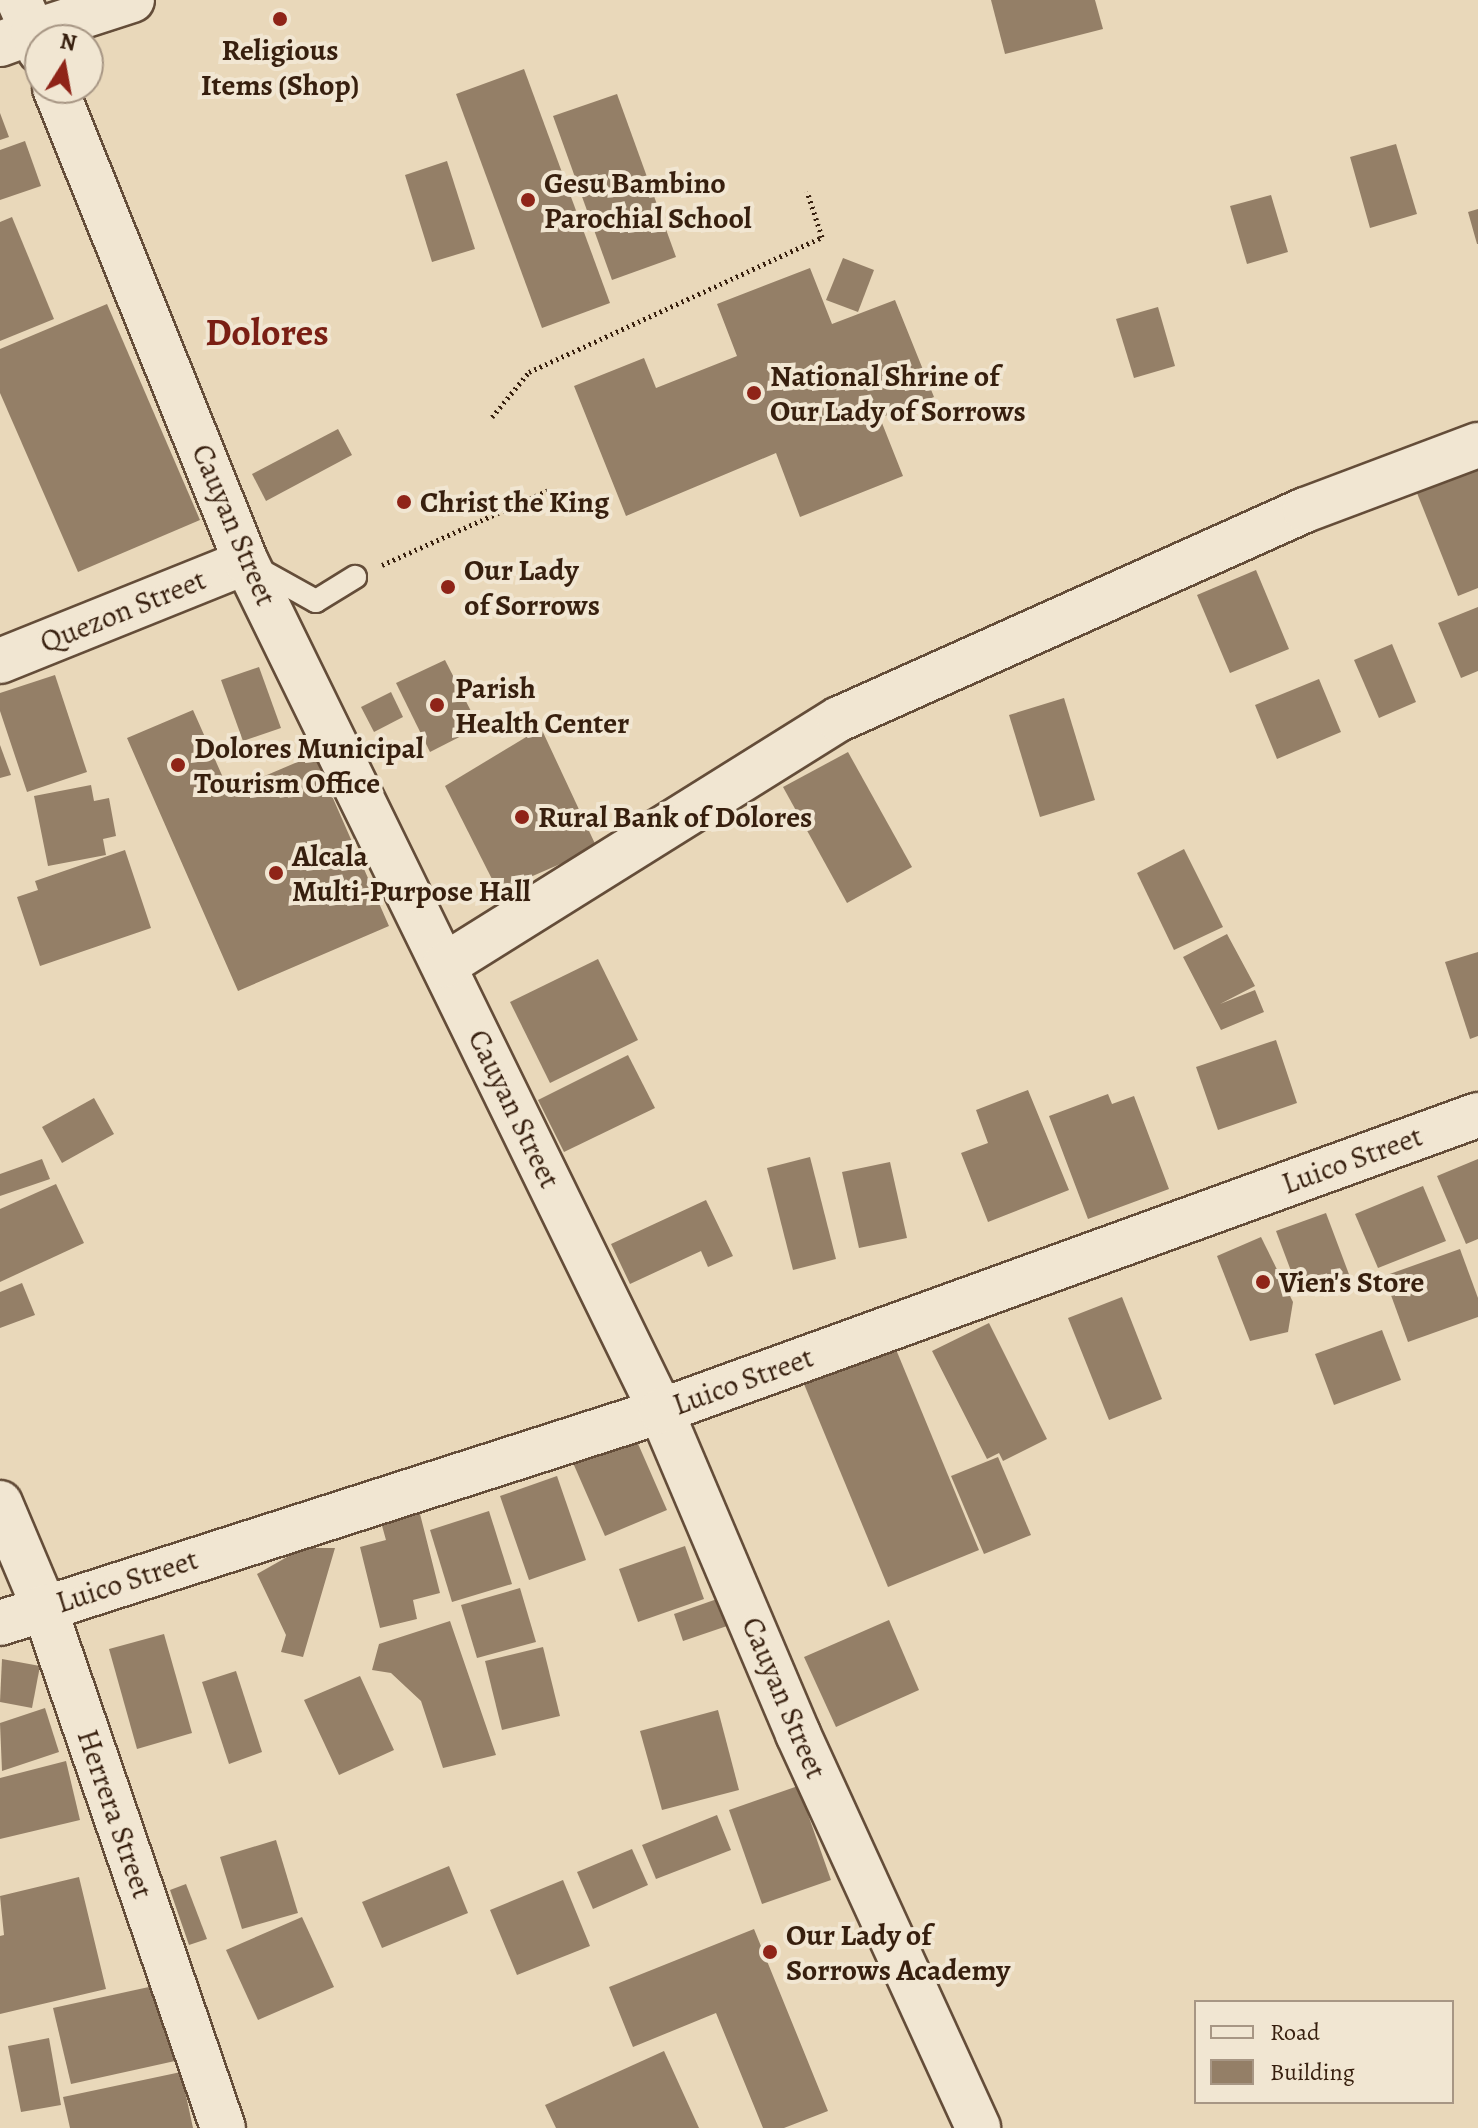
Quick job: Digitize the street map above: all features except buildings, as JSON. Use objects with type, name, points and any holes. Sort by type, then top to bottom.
[{"type":"street","points":[[23,32],[132,0]]},
{"type":"street","name":"Cauyan Street","points":[[61,104],[246,562],[661,1411],[798,1734],[978,2128]]},
{"type":"street","points":[[445,965],[839,719],[1305,510],[1478,445]]},
{"type":"street","name":"Quezon Street","points":[[0,661],[246,562]]},
{"type":"street","name":"Luico Street","points":[[0,1623],[661,1411],[1478,1115]]},
{"type":"street","name":"Herrera Street","points":[[0,1503],[44,1607],[223,2128]]},
{"type":"lane","points":[[246,562],[316,601],[355,577]]},
{"type":"path","points":[[492,417],[529,372],[822,237],[807,191]]},
{"type":"path","points":[[355,577],[549,490]]},
{"type":"place","name":"Religious Items (Shop)","points":[[280,19]]},
{"type":"place","name":"Gesu Bambino Parochial School","points":[[528,200]]},
{"type":"place","name":"National Shrine of Our Lady of Sorrows","points":[[754,393]]},
{"type":"place","name":"Christ the King","points":[[404,502]]},
{"type":"place","name":"Our Lady of Sorrows","points":[[448,587]]},
{"type":"place","name":"Parish Health Center","points":[[437,705]]},
{"type":"place","name":"Dolores Municipal Tourism Office","points":[[178,765]]},
{"type":"place","name":"Rural Bank of Dolores","points":[[522,817]]},
{"type":"place","name":"Alcala Multi-Purpose Hall","points":[[276,873]]},
{"type":"place","name":"Vien's Store","points":[[1263,1282]]},
{"type":"place","name":"Our Lady of Sorrows Academy","points":[[770,1952]]},
{"type":"district","name":"Dolores","points":[[267,333]]}]
